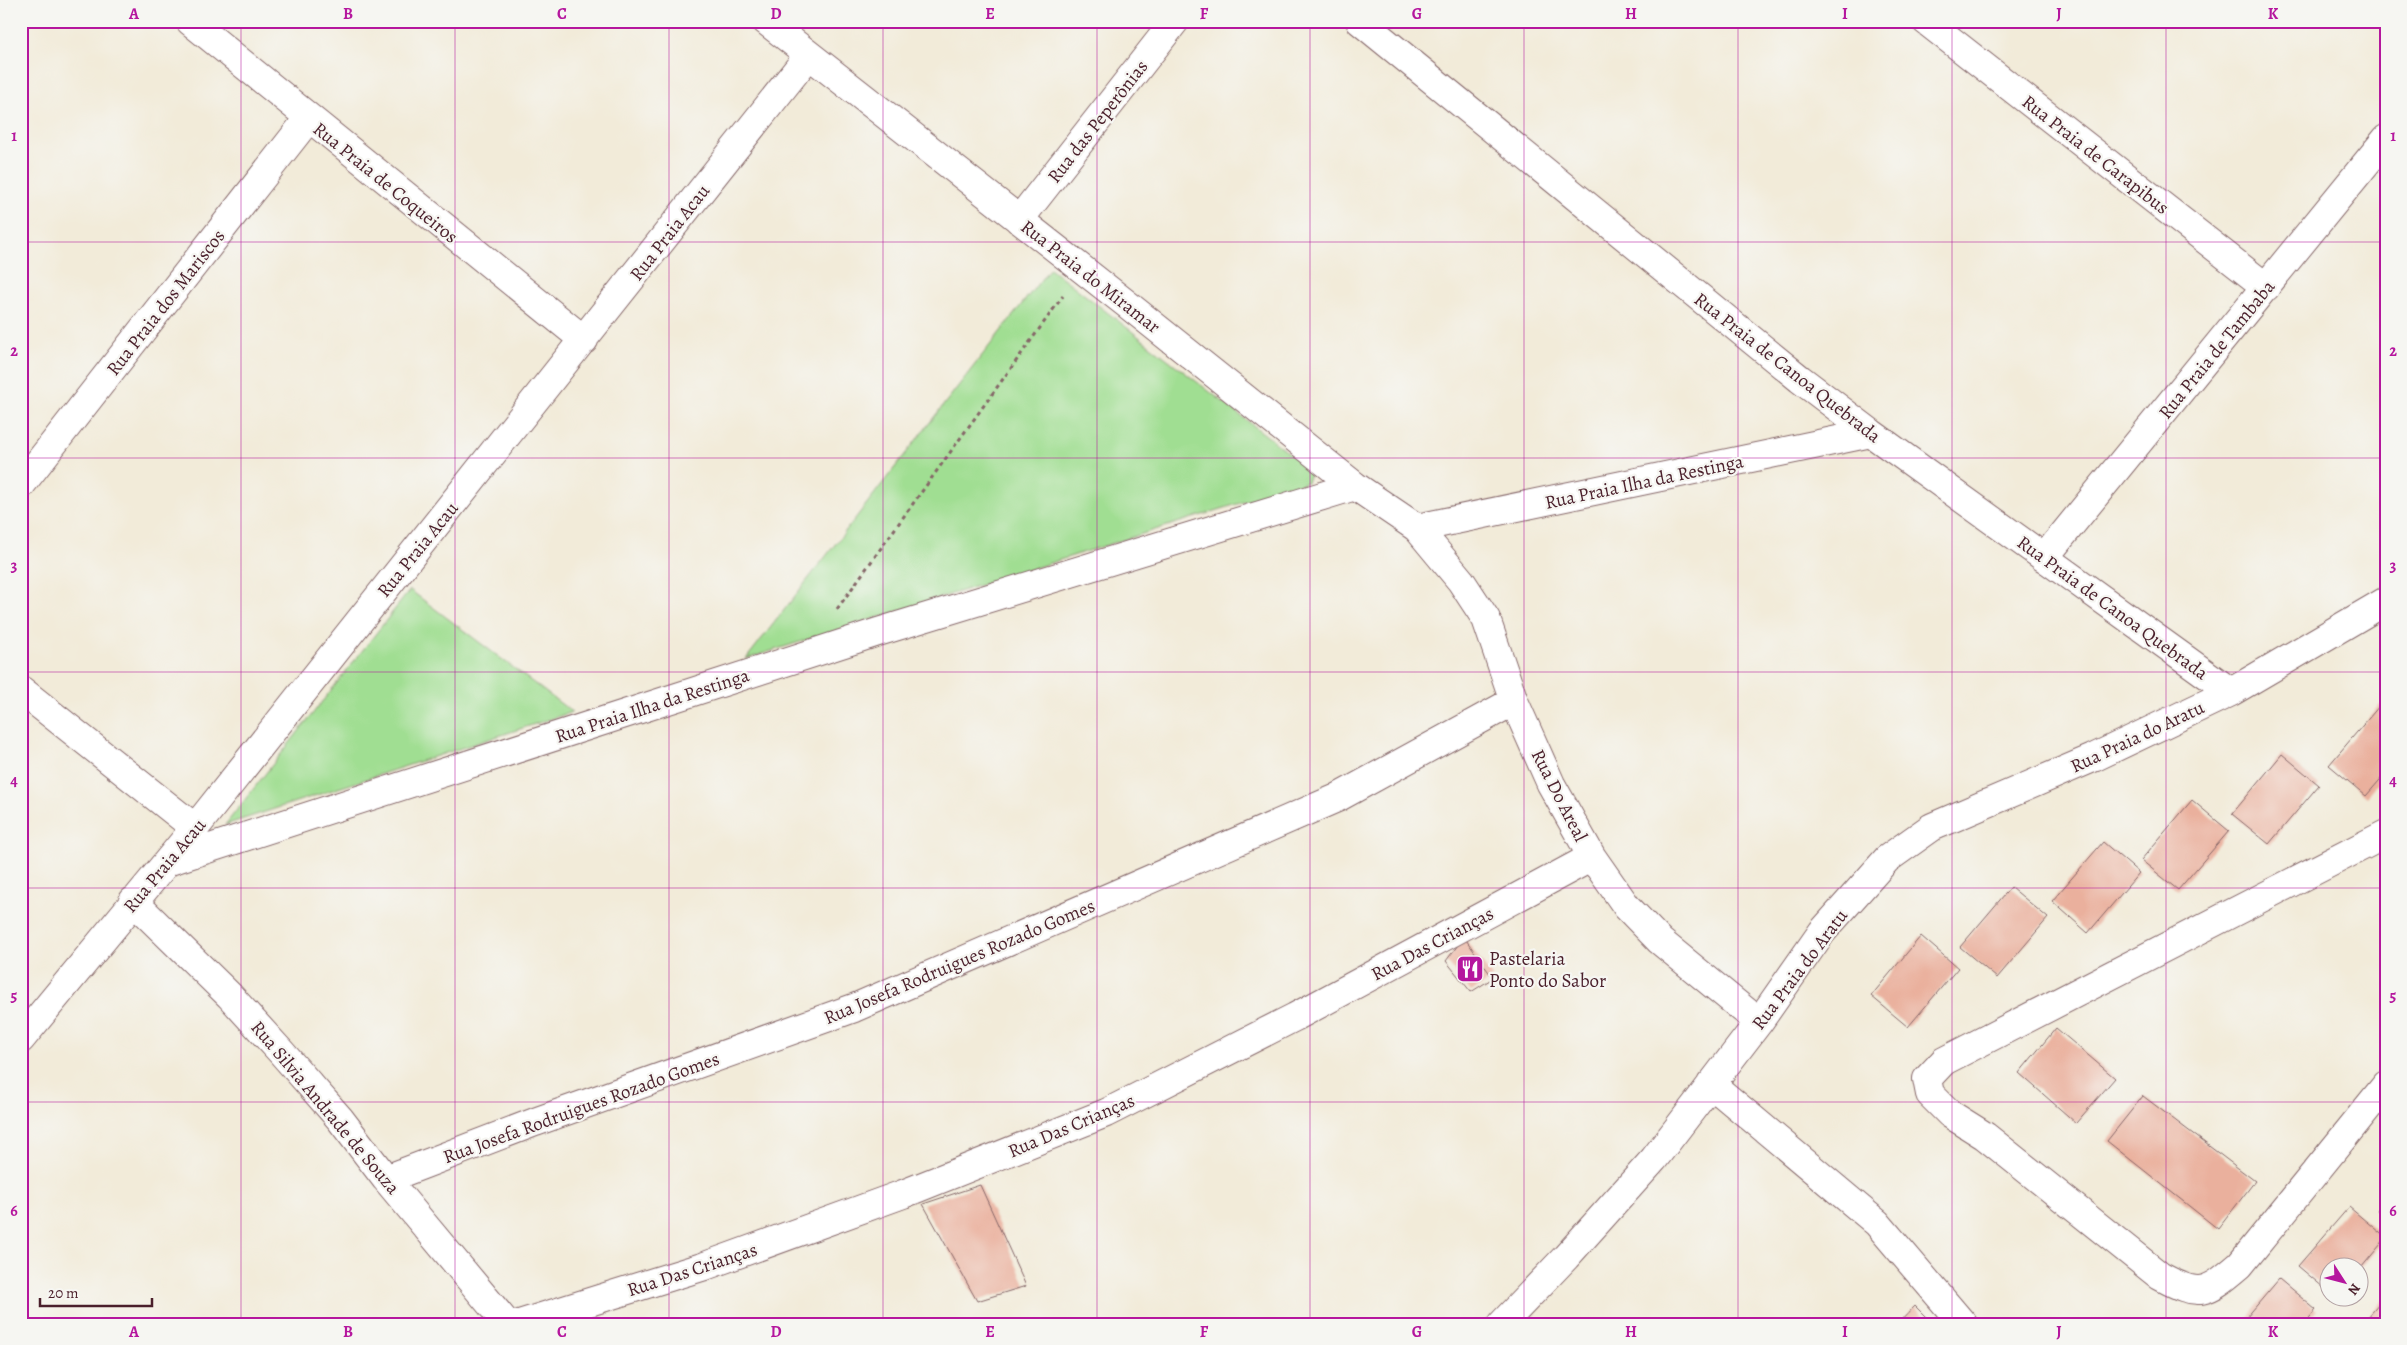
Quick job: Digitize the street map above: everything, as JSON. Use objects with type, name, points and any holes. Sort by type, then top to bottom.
[{"type":"street","name":"Rua Praia de Coqueiros","points":[[190,21],[308,119],[584,340]]},
{"type":"street","name":"Rua Praia do Miramar","points":[[766,21],[1355,486],[1417,528]]},
{"type":"street","name":"Rua das Peperônias","points":[[1019,220],[1175,21]]},
{"type":"street","name":"Rua Praia de Canoa Quebrada","points":[[1360,21],[1800,379],[1871,434],[2231,692]]},
{"type":"street","name":"Rua Praia de Carapibus","points":[[1926,21],[2266,287]]},
{"type":"street","name":"Rua Praia Acau","points":[[21,1039],[195,828],[809,55]]},
{"type":"street","name":"Rua Praia dos Mariscos","points":[[21,485],[308,119]]},
{"type":"street","name":"Rua Praia de Tambaba","points":[[2044,558],[2386,139]]},
{"type":"street","name":"Rua Praia Ilha da Restinga","points":[[1417,528],[1871,434]]},
{"type":"street","name":"Rua Praia Ilha da Restinga","points":[[166,862],[802,656],[1139,554],[1355,486]]},
{"type":"street","name":"Rua Do Areal","points":[[1417,528],[1461,581],[1486,619],[1514,701],[1551,784],[1592,857],[1627,906],[1660,941],[1759,1022]]},
{"type":"street","name":"Rua Praia do Aratu","points":[[1502,1324],[1566,1257],[1654,1159],[1759,1022],[1822,932],[1887,859],[1932,827],[2093,758],[2231,692],[2386,601]]},
{"type":"street","points":[[21,690],[195,828]]},
{"type":"street","name":"Rua Josefa Rodruigues Rozado Gomes","points":[[386,1179],[535,1122],[854,1008],[1337,798],[1514,701]]},
{"type":"street","points":[[2386,834],[1944,1061],[1927,1079],[1930,1094],[1950,1114],[1985,1136],[2160,1276],[2184,1289],[2200,1290],[2218,1284],[2240,1265],[2386,1085]]},
{"type":"street","name":"Rua Das Crianças","points":[[519,1324],[705,1266],[903,1194],[1106,1113],[1295,1017],[1592,857]]},
{"type":"street","name":"Rua Silvia Andrade de Souza","points":[[133,901],[230,996],[282,1053],[340,1119],[386,1179],[507,1324]]},
{"type":"street","points":[[1711,1084],[1877,1223],[1963,1324]]},
{"type":"path","points":[[802,656],[1082,269]]},
{"type":"green space","points":[[1050,268],[1307,467],[1310,474],[1307,482],[746,659]]},
{"type":"green space","points":[[410,590],[572,712],[225,825]]},
{"type":"building","points":[[2380,705],[2386,711],[2386,773],[2366,796],[2329,765]]},
{"type":"building","points":[[2282,754],[2319,785],[2269,844],[2232,814]]},
{"type":"building","points":[[2192,800],[2229,831],[2178,890],[2141,860]]},
{"type":"building","points":[[2103,842],[2139,873],[2088,933],[2052,901]]},
{"type":"building","points":[[2011,887],[2048,918],[1997,978],[1960,947]]},
{"type":"building","points":[[1921,936],[1958,968],[1908,1027],[1871,996]]},
{"type":"building","name":"Pastelaria Ponto do Sabor","points":[[1464,937],[1493,978],[1471,992],[1446,961]]},
{"type":"building","points":[[2056,1028],[2115,1078],[2076,1123],[2019,1073]]},
{"type":"building","points":[[2143,1096],[2255,1181],[2218,1229],[2107,1141]]},
{"type":"building","points":[[980,1185],[1026,1286],[977,1301],[923,1204]]},
{"type":"building","points":[[2386,1201],[2386,1217],[2378,1210]]},
{"type":"building","points":[[2349,1207],[2386,1238],[2369,1258],[2320,1258],[2320,1285],[2298,1266]]},
{"type":"building","points":[[2279,1279],[2316,1310],[2304,1324],[2241,1324]]},
{"type":"building","points":[[2386,1296],[2386,1324],[2362,1324]]},
{"type":"building","points":[[1915,1306],[1933,1324],[1898,1324]]},
{"type":"place","name":"Pastelaria Ponto do Sabor","points":[[1470,969]]}]
